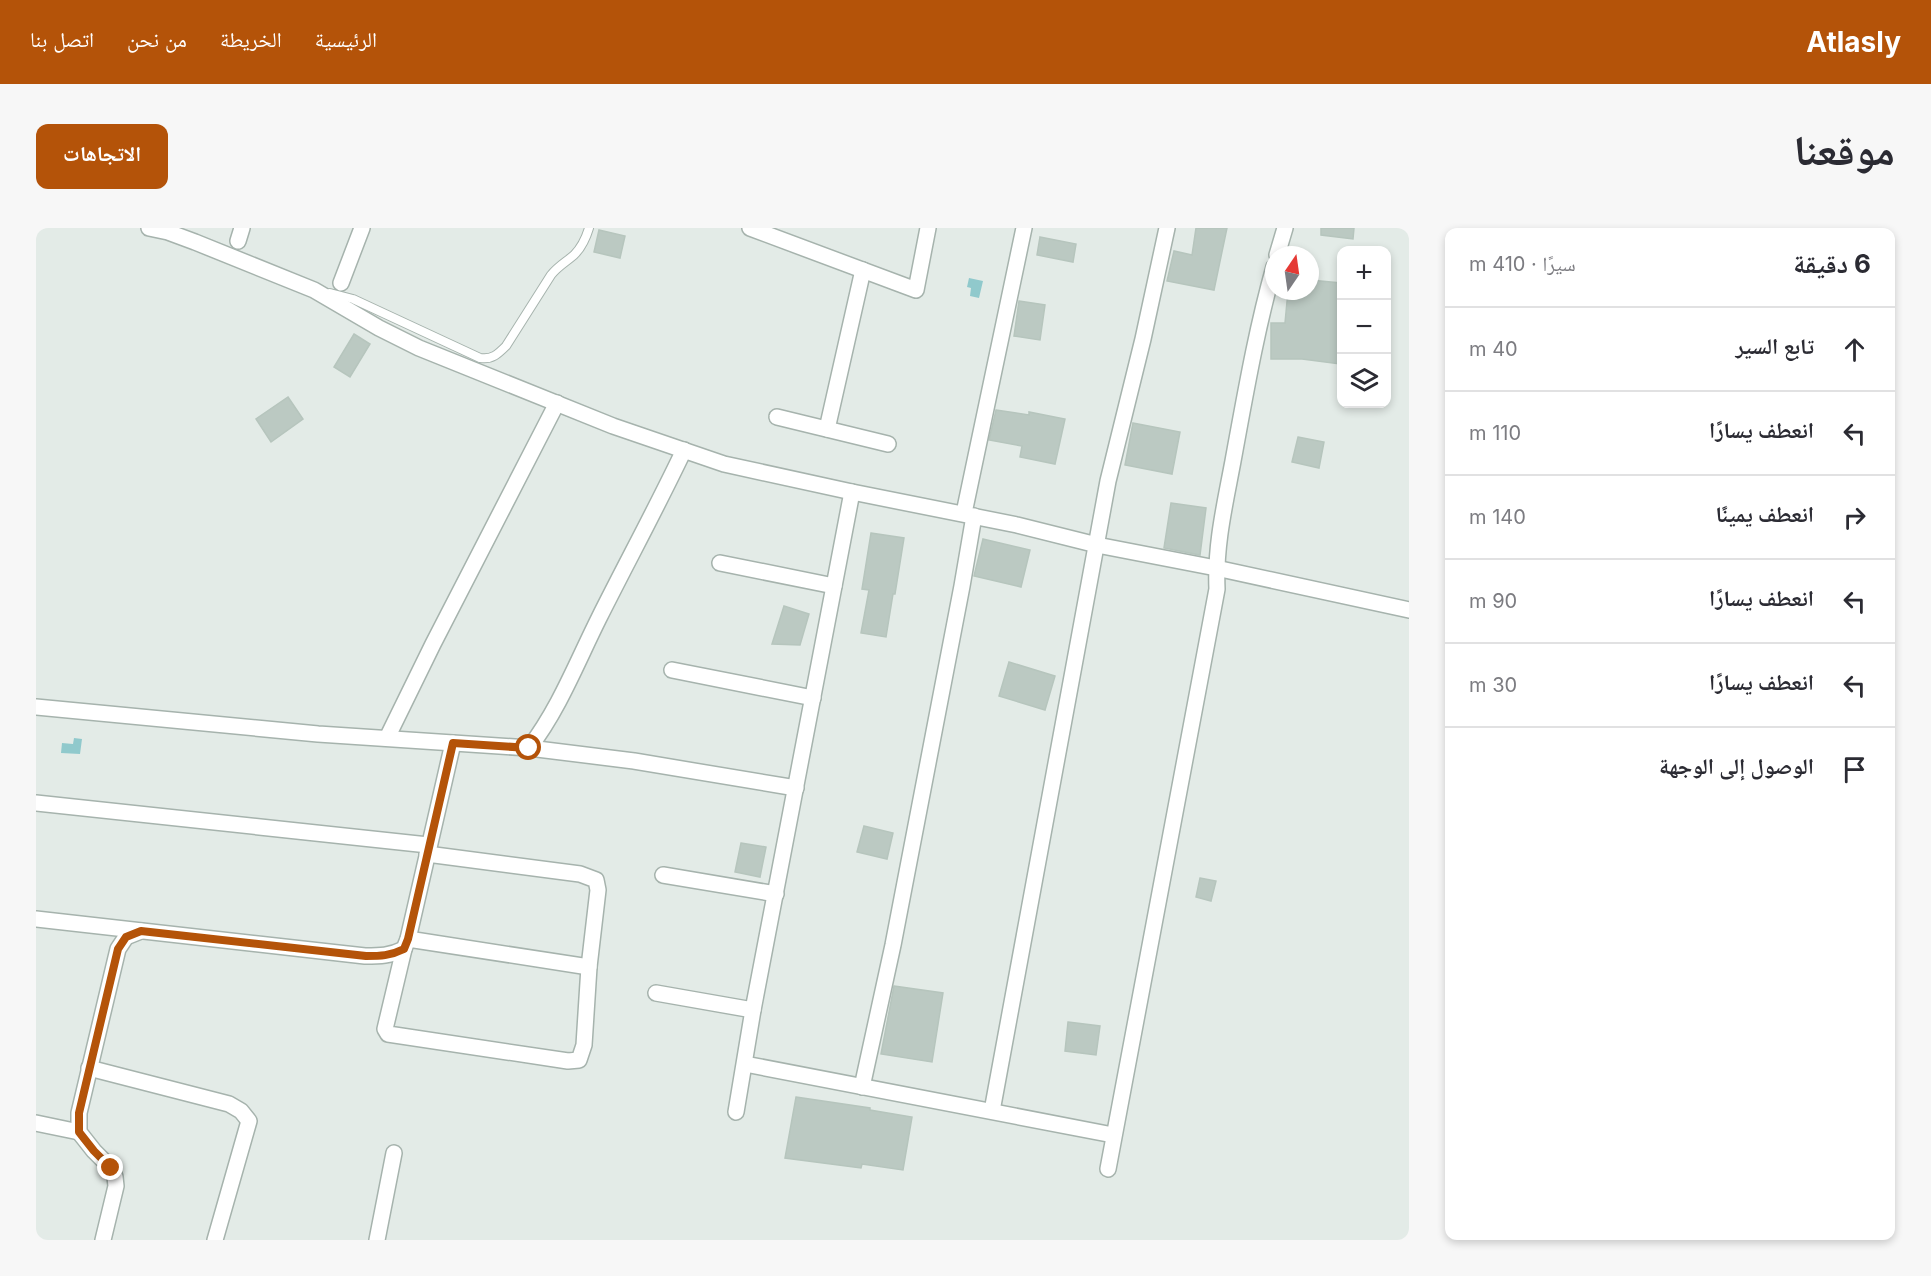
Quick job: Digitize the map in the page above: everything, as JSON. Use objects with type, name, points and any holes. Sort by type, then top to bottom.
[{"type":"street","points":[[149,228],[195,242],[314,290],[379,328],[419,348],[613,426],[724,464],[852,492],[969,514],[1097,545],[1409,610]]},
{"type":"street","points":[[340,283],[362,228]]},
{"type":"street","points":[[750,228],[916,290],[928,228]]},
{"type":"street","points":[[862,1087],[893,945],[960,597],[969,514],[1024,228]]},
{"type":"street","points":[[992,1111],[1108,481],[1143,339],[1167,228]]},
{"type":"street","points":[[1280,246],[1285,228]]},
{"type":"street","points":[[827,429],[863,270]]},
{"type":"street","points":[[1107,1169],[1215,601],[1218,539],[1245,394],[1266,300]]},
{"type":"street","points":[[387,738],[557,403]]},
{"type":"street","points":[[777,417],[888,444]]},
{"type":"street","points":[[529,748],[550,719],[684,450]]},
{"type":"street","points":[[736,1112],[753,1010],[852,492]]},
{"type":"street","points":[[720,563],[834,586]]},
{"type":"street","points":[[672,669],[813,698]]},
{"type":"street","points":[[36,707],[318,734],[529,748],[634,761],[796,788]]},
{"type":"street","points":[[36,803],[268,829],[334,833],[427,849],[580,874],[596,880],[598,890],[589,967],[583,1053],[579,1060],[568,1061],[388,1034],[385,1029],[427,849],[453,743]]},
{"type":"street","points":[[663,875],[776,894]]},
{"type":"street","points":[[36,919],[366,956],[386,956],[406,944],[589,967]]},
{"type":"street","points":[[103,1240],[116,1186],[115,1177],[111,1168],[79,1132],[79,1113],[118,949],[126,937],[141,931]]},
{"type":"street","points":[[656,993],[753,1010]]},
{"type":"street","points":[[745,1064],[1113,1135]]},
{"type":"street","points":[[89,1068],[229,1104],[242,1111],[249,1121],[215,1240]]},
{"type":"street","points":[[36,1123],[79,1132]]},
{"type":"street","points":[[377,1240],[394,1153]]},
{"type":"lane","points":[[314,290],[352,299],[480,358],[487,359],[498,354],[506,346],[551,275],[584,243],[590,228]]},
{"type":"water","points":[[969,278],[983,281],[979,298],[970,296],[971,288],[967,287]]},
{"type":"water","points":[[74,738],[82,739],[80,754],[61,753],[62,743],[73,744]]},
{"type":"building","points":[[1196,228],[1227,228],[1214,290],[1167,281],[1174,251],[1192,255]]},
{"type":"building","points":[[1321,228],[1354,228],[1353,239],[1321,235]]},
{"type":"building","points":[[599,230],[625,236],[620,258],[594,252]]},
{"type":"building","points":[[1040,237],[1076,244],[1073,262],[1037,255]]},
{"type":"building","points":[[1319,281],[1337,283],[1337,364],[1302,359],[1271,359],[1271,323],[1285,323],[1287,300],[1319,300]]},
{"type":"building","points":[[1019,301],[1045,305],[1040,340],[1014,336]]},
{"type":"building","points":[[354,334],[370,344],[350,377],[334,367]]},
{"type":"building","points":[[288,397],[303,419],[271,442],[256,419]]},
{"type":"building","points":[[996,410],[1029,415],[1029,412],[1065,419],[1055,464],[1020,457],[1022,446],[989,440]]},
{"type":"building","points":[[1133,423],[1180,432],[1172,474],[1125,465]]},
{"type":"building","points":[[1298,437],[1324,442],[1319,468],[1292,462]]},
{"type":"building","points":[[1171,503],[1206,508],[1200,555],[1164,548]]},
{"type":"building","points":[[871,533],[904,538],[886,637],[861,633],[869,590],[862,589]]},
{"type":"building","points":[[983,539],[1030,550],[1021,587],[974,576]]},
{"type":"building","points":[[784,606],[809,614],[800,645],[772,644]]},
{"type":"building","points":[[1009,662],[1055,676],[1045,710],[999,696]]},
{"type":"building","points":[[864,826],[893,833],[887,859],[857,852]]},
{"type":"building","points":[[741,843],[766,847],[760,877],[735,872]]},
{"type":"building","points":[[1200,878],[1216,881],[1211,901],[1196,897]]},
{"type":"building","points":[[894,986],[943,993],[932,1062],[881,1054]]},
{"type":"building","points":[[1068,1022],[1100,1026],[1096,1055],[1065,1051]]},
{"type":"building","points":[[796,1097],[912,1117],[903,1170],[862,1164],[861,1168],[785,1158]]},
{"type":"route","points":[[111,1168],[79,1132],[79,1113],[118,949],[126,937],[141,931],[366,956],[386,956],[396,953],[404,949],[408,939],[453,743],[529,748]]}]
